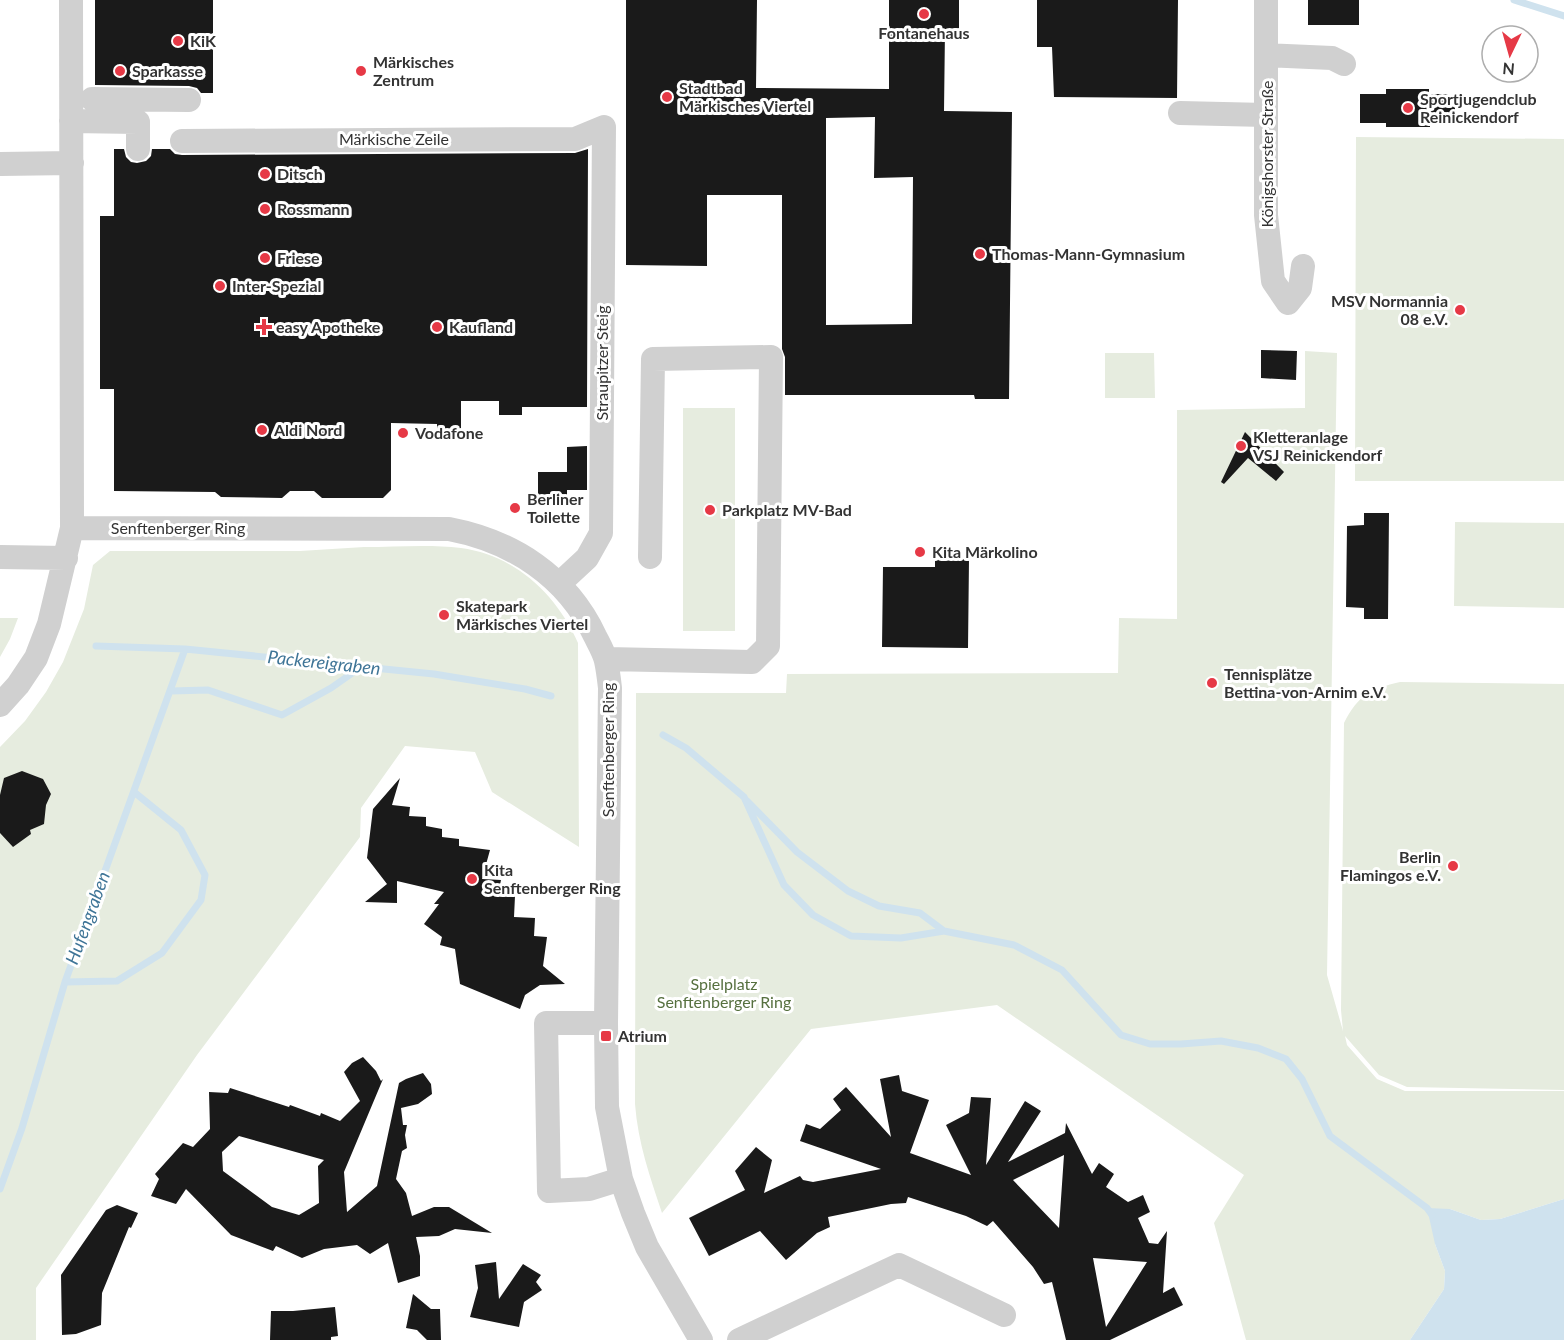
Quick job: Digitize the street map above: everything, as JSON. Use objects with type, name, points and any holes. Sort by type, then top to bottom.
[{"type":"street","points":[[0,705],[18,685],[36,658],[49,624],[72,528],[71,0]]},
{"type":"street","name":"Königshorster Straße","points":[[1266,0],[1268,240],[1273,281],[1288,303],[1300,288],[1303,266]]},
{"type":"street","points":[[1266,55],[1332,58],[1344,64]]},
{"type":"street","points":[[92,99],[189,100]]},
{"type":"street","points":[[1180,113],[1266,115]]},
{"type":"street","points":[[71,121],[138,122],[138,149]]},
{"type":"street","name":"Märkische Zeile","points":[[182,141],[575,138],[604,127]]},
{"type":"street","name":"Straupitzer Steig","points":[[559,584],[587,558],[601,533],[604,127]]},
{"type":"street","points":[[0,164],[72,164]]},
{"type":"street","points":[[606,659],[752,662],[768,646],[771,357],[652,359],[650,557]]},
{"type":"street","name":"Senftenberger Ring","points":[[72,528],[449,529],[471,533],[506,546],[524,556],[559,584],[587,619],[606,659],[610,688],[607,1107],[621,1179],[633,1213],[647,1247],[701,1340]]},
{"type":"street","points":[[0,557],[66,558]]},
{"type":"street","points":[[606,1023],[546,1023],[549,1191],[589,1189],[621,1179]]},
{"type":"street","points":[[739,1340],[899,1265],[1004,1315]]},
{"type":"green space","name":"MSV Normannia 08 e.V.","points":[[1356,137],[1564,139],[1564,481],[1355,481]]},
{"type":"green space","name":"Spielplatz Senftenberger Ring","points":[[1305,351],[1337,353],[1327,975],[1343,1031],[1341,1010],[1344,723],[1349,713],[1366,695],[1381,687],[1400,682],[1564,684],[1564,1090],[1407,1087],[1379,1075],[1345,1036],[1347,1045],[1377,1079],[1405,1091],[1564,1091],[1564,1199],[1500,1219],[1481,1220],[1450,1209],[1435,1244],[1445,1271],[1444,1289],[1410,1340],[1246,1340],[1214,1223],[1244,1175],[997,1005],[811,1029],[662,1213],[642,1146],[635,1104],[636,693],[786,693],[787,674],[1118,673],[1119,618],[1177,619],[1177,410],[1305,408]]},
{"type":"green space","points":[[1105,353],[1154,353],[1155,398],[1105,398]]},
{"type":"green space","points":[[683,408],[735,408],[735,631],[683,631]]},
{"type":"green space","points":[[1455,522],[1564,523],[1564,608],[1454,606]]},
{"type":"green space","points":[[437,546],[481,552],[516,568],[532,580],[558,609],[578,643],[579,847],[492,792],[475,752],[405,746],[361,808],[360,837],[197,1055],[36,1288],[36,1340],[0,1340],[0,747],[25,721],[46,692],[63,662],[84,609],[93,565],[110,551],[300,551]]},
{"type":"green space","points":[[0,618],[18,618],[0,657]]},
{"type":"water","points":[[1564,1199],[1564,1340],[1410,1340],[1444,1289],[1445,1271],[1435,1244],[1427,1208],[1450,1209],[1481,1220],[1500,1219]]},
{"type":"building","points":[[95,0],[213,0],[213,93],[201,93],[197,88],[189,86],[95,85]]},
{"type":"building","points":[[626,0],[757,0],[756,88],[889,89],[889,0],[959,0],[959,29],[945,29],[944,111],[1012,112],[1009,399],[975,399],[974,395],[785,395],[785,357],[782,349],[782,195],[707,195],[707,266],[626,265]],"holes":[[[875,117],[874,178],[913,177],[912,324],[826,325],[826,118]]]},
{"type":"building","points":[[1037,0],[1178,0],[1177,98],[1054,97],[1052,47],[1037,47]]},
{"type":"building","points":[[1308,0],[1359,0],[1359,25],[1308,25]]},
{"type":"building","name":"Sportjugendclub Reinickendorf","points":[[1386,89],[1429,89],[1429,94],[1455,94],[1455,123],[1430,123],[1430,127],[1386,127],[1386,123],[1360,123],[1360,94],[1386,94]]},
{"type":"building","points":[[114,149],[124,149],[126,157],[131,162],[137,163],[146,161],[151,156],[152,149],[170,149],[175,154],[182,155],[575,153],[588,149],[587,407],[522,407],[522,415],[499,415],[499,401],[461,401],[461,432],[437,432],[437,424],[391,423],[391,490],[383,498],[322,498],[314,491],[290,491],[282,498],[221,497],[215,492],[114,491],[114,389],[100,389],[100,216],[114,216]]},
{"type":"building","points":[[1261,350],[1297,351],[1296,380],[1261,378]]},
{"type":"building","points":[[1245,432],[1284,472],[1276,481],[1248,458],[1224,484],[1221,482]]},
{"type":"building","points":[[587,446],[587,490],[567,490],[567,497],[538,497],[538,472],[567,472],[567,447]]},
{"type":"building","points":[[1364,513],[1389,513],[1388,619],[1364,619],[1364,608],[1346,607],[1347,526],[1364,525]]},
{"type":"building","points":[[935,559],[969,559],[968,648],[882,647],[883,567],[935,567]]},
{"type":"building","points":[[22,771],[43,779],[51,794],[46,805],[44,824],[30,830],[31,834],[13,847],[0,833],[0,795],[4,778]]},
{"type":"building","points":[[400,778],[392,805],[410,807],[409,816],[426,817],[426,826],[442,829],[442,837],[459,839],[459,846],[490,850],[482,879],[501,880],[498,895],[515,896],[514,917],[535,918],[534,936],[547,937],[543,966],[565,984],[540,985],[525,995],[520,1009],[460,984],[455,949],[440,945],[442,937],[424,924],[439,904],[434,904],[444,892],[397,881],[397,903],[365,902],[387,884],[367,858],[373,809]]},
{"type":"building","points":[[363,1057],[376,1071],[381,1081],[383,1079],[344,1172],[347,1212],[377,1186],[399,1083],[423,1073],[431,1084],[432,1094],[418,1104],[401,1108],[403,1125],[407,1125],[405,1135],[407,1148],[402,1151],[396,1179],[406,1193],[412,1216],[434,1207],[449,1207],[492,1233],[455,1229],[439,1236],[416,1237],[420,1256],[420,1276],[398,1283],[388,1243],[370,1254],[357,1245],[324,1249],[302,1258],[276,1246],[273,1251],[231,1235],[186,1189],[176,1204],[151,1196],[159,1179],[155,1174],[183,1143],[193,1147],[210,1129],[209,1092],[228,1093],[230,1088],[320,1116],[321,1113],[340,1121],[360,1101],[344,1072],[352,1063]],"holes":[[[239,1136],[324,1160],[318,1166],[319,1203],[299,1215],[272,1207],[223,1171],[222,1152]]]},
{"type":"building","points":[[899,1075],[902,1091],[929,1100],[910,1153],[971,1175],[946,1125],[969,1113],[971,1097],[991,1098],[986,1165],[1025,1101],[1041,1111],[1008,1162],[1065,1133],[1066,1123],[1092,1174],[1099,1163],[1114,1174],[1106,1187],[1128,1202],[1143,1195],[1150,1212],[1138,1218],[1149,1243],[1158,1244],[1167,1231],[1163,1293],[1174,1287],[1183,1305],[1110,1340],[1066,1340],[1052,1282],[1044,1284],[1033,1267],[993,1221],[987,1226],[966,1216],[908,1197],[906,1203],[828,1217],[830,1227],[817,1233],[786,1260],[760,1231],[709,1256],[689,1218],[745,1190],[735,1171],[756,1147],[772,1160],[764,1193],[800,1176],[803,1180],[813,1182],[881,1169],[800,1141],[806,1124],[820,1129],[841,1110],[833,1099],[846,1087],[891,1137],[880,1079]],"holes":[[[1064,1155],[1059,1228],[1013,1180]],[[1093,1258],[1147,1262],[1106,1327]]]},
{"type":"building","points":[[117,1205],[138,1213],[131,1228],[129,1227],[102,1293],[101,1325],[76,1334],[62,1335],[61,1275],[106,1210]]},
{"type":"building","points":[[496,1262],[499,1299],[523,1264],[541,1275],[536,1282],[542,1290],[524,1302],[519,1327],[470,1317],[478,1288],[475,1265]]},
{"type":"building","points":[[413,1294],[431,1309],[440,1309],[441,1340],[427,1340],[417,1330],[406,1328]]},
{"type":"building","points":[[335,1307],[338,1336],[331,1337],[331,1340],[270,1340],[271,1311]]},
{"type":"waterway","points":[[1514,0],[1564,16]]},
{"type":"waterway","name":"Packereigraben","points":[[96,646],[185,649],[434,674],[525,689],[551,696]]},
{"type":"waterway","name":"Hufengraben","points":[[0,1189],[22,1128],[65,982],[185,649]]},
{"type":"waterway","points":[[171,691],[208,690],[282,715],[331,688],[361,667]]},
{"type":"waterway","name":"Packereigraben","points":[[663,735],[686,748],[744,797],[784,885],[813,915],[851,936],[901,938],[944,931],[1014,945],[1062,970],[1121,1035],[1150,1044],[1221,1041],[1258,1048],[1286,1059],[1302,1079],[1330,1136],[1427,1208],[1432,1215]]},
{"type":"waterway","points":[[65,982],[117,981],[162,953],[201,900],[205,875],[181,830],[134,792]]},
{"type":"waterway","name":"Packereigraben","points":[[747,801],[797,852],[848,891],[879,906],[920,913],[944,931]]},
{"type":"place","name":"Fontanehaus","points":[[924,14]]},
{"type":"place","name":"KiK","points":[[178,41]]},
{"type":"place","name":"Sparkasse","points":[[120,71]]},
{"type":"place","name":"Märkisches Zentrum","points":[[361,71]]},
{"type":"place","name":"Stadtbad Märkisches Viertel","points":[[667,97]]},
{"type":"place","name":"Sportjugendclub Reinickendorf","points":[[1408,108]]},
{"type":"place","name":"Ditsch","points":[[265,174]]},
{"type":"place","name":"Rossmann","points":[[265,209]]},
{"type":"place","name":"Thomas-Mann-Gymnasium","points":[[980,254]]},
{"type":"place","name":"Friese","points":[[265,258]]},
{"type":"place","name":"Inter-Spezial","points":[[220,286]]},
{"type":"place","name":"MSV Normannia 08 e.V.","points":[[1460,310]]},
{"type":"place","name":"easy Apotheke","points":[[264,327]]},
{"type":"place","name":"Kaufland","points":[[437,327]]},
{"type":"place","name":"Aldi Nord","points":[[262,430]]},
{"type":"place","name":"Vodafone","points":[[403,433]]},
{"type":"place","name":"Kletteranlage VSJ Reinickendorf","points":[[1241,446]]},
{"type":"place","name":"Berliner Toilette","points":[[515,508]]},
{"type":"place","name":"Parkplatz MV-Bad","points":[[710,510]]},
{"type":"place","name":"Kita Märkolino","points":[[920,552]]},
{"type":"place","name":"Skatepark Märkisches Viertel","points":[[444,615]]},
{"type":"place","name":"Tennisplätze Bettina-von-Arnim e.V.","points":[[1212,683]]},
{"type":"place","name":"Berlin Flamingos e.V.","points":[[1453,866]]},
{"type":"place","name":"Kita Senftenberger Ring","points":[[472,879]]},
{"type":"place","name":"Atrium","points":[[606,1036]]}]
